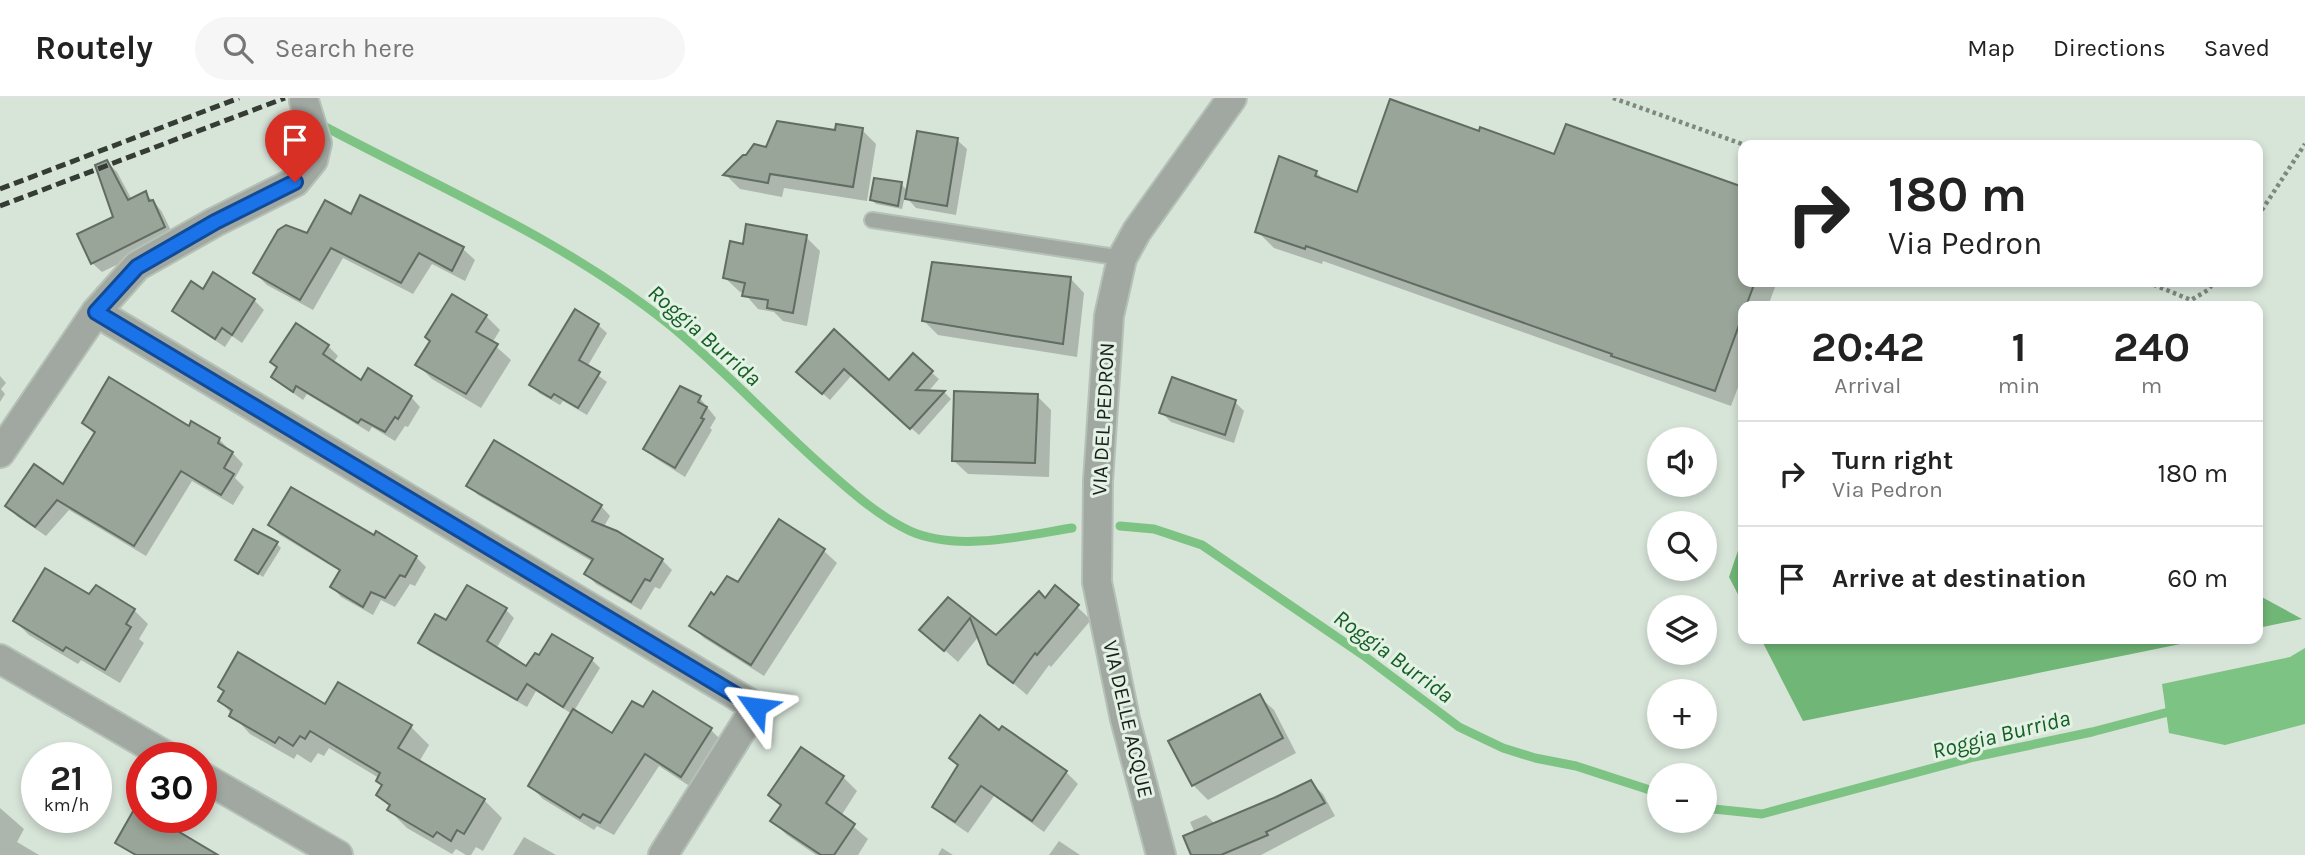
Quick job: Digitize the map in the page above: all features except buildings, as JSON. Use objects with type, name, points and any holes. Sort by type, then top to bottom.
[{"type":"street","name":"VIA DEL PEDRON","points":[[1097,582],[1098,481],[1109,316],[1122,257],[1137,231],[1232,98]]},
{"type":"street","points":[[0,453],[96,312],[137,267],[215,222],[295,182],[313,160],[317,136],[304,101]]},
{"type":"street","points":[[96,312],[756,707],[663,855]]},
{"type":"street","name":"VIA DELLE ACQUE","points":[[1097,582],[1125,719],[1161,855]]},
{"type":"street","points":[[0,659],[143,742]]},
{"type":"street","points":[[217,785],[338,855]]},
{"type":"lane","points":[[872,220],[1122,257]]},
{"type":"path","points":[[1613,98],[1738,143]]},
{"type":"path","points":[[2263,208],[2305,144]]},
{"type":"path","points":[[2159,287],[2191,300],[2210,287]]},
{"type":"shaded area","points":[[1738,551],[1738,594],[1729,577]]},
{"type":"shaded area","points":[[2263,598],[2302,619],[2263,627]]},
{"type":"shaded area","points":[[1764,644],[2180,644],[1803,721]]},
{"type":"shaded area","points":[[2305,648],[2305,724],[2225,745],[2169,733],[2162,684],[2290,657]]},
{"type":"waterway","name":"Roggia Burrida","points":[[318,123],[499,216],[630,295],[691,343],[848,489],[878,512],[910,531],[948,541],[969,541],[1012,538],[1072,528]]},
{"type":"waterway","name":"Roggia Burrida","points":[[1120,526],[1154,529],[1202,545],[1363,655],[1459,727],[1503,748],[1576,766],[1647,789]]},
{"type":"waterway","name":"Roggia Burrida","points":[[1717,809],[1762,814],[1974,757],[2092,732],[2176,710]]},
{"type":"railway","points":[[0,189],[239,98]]},
{"type":"railway","points":[[0,206],[285,98]]},
{"type":"route","points":[[295,182],[215,222],[137,267],[96,312],[756,707]]}]
